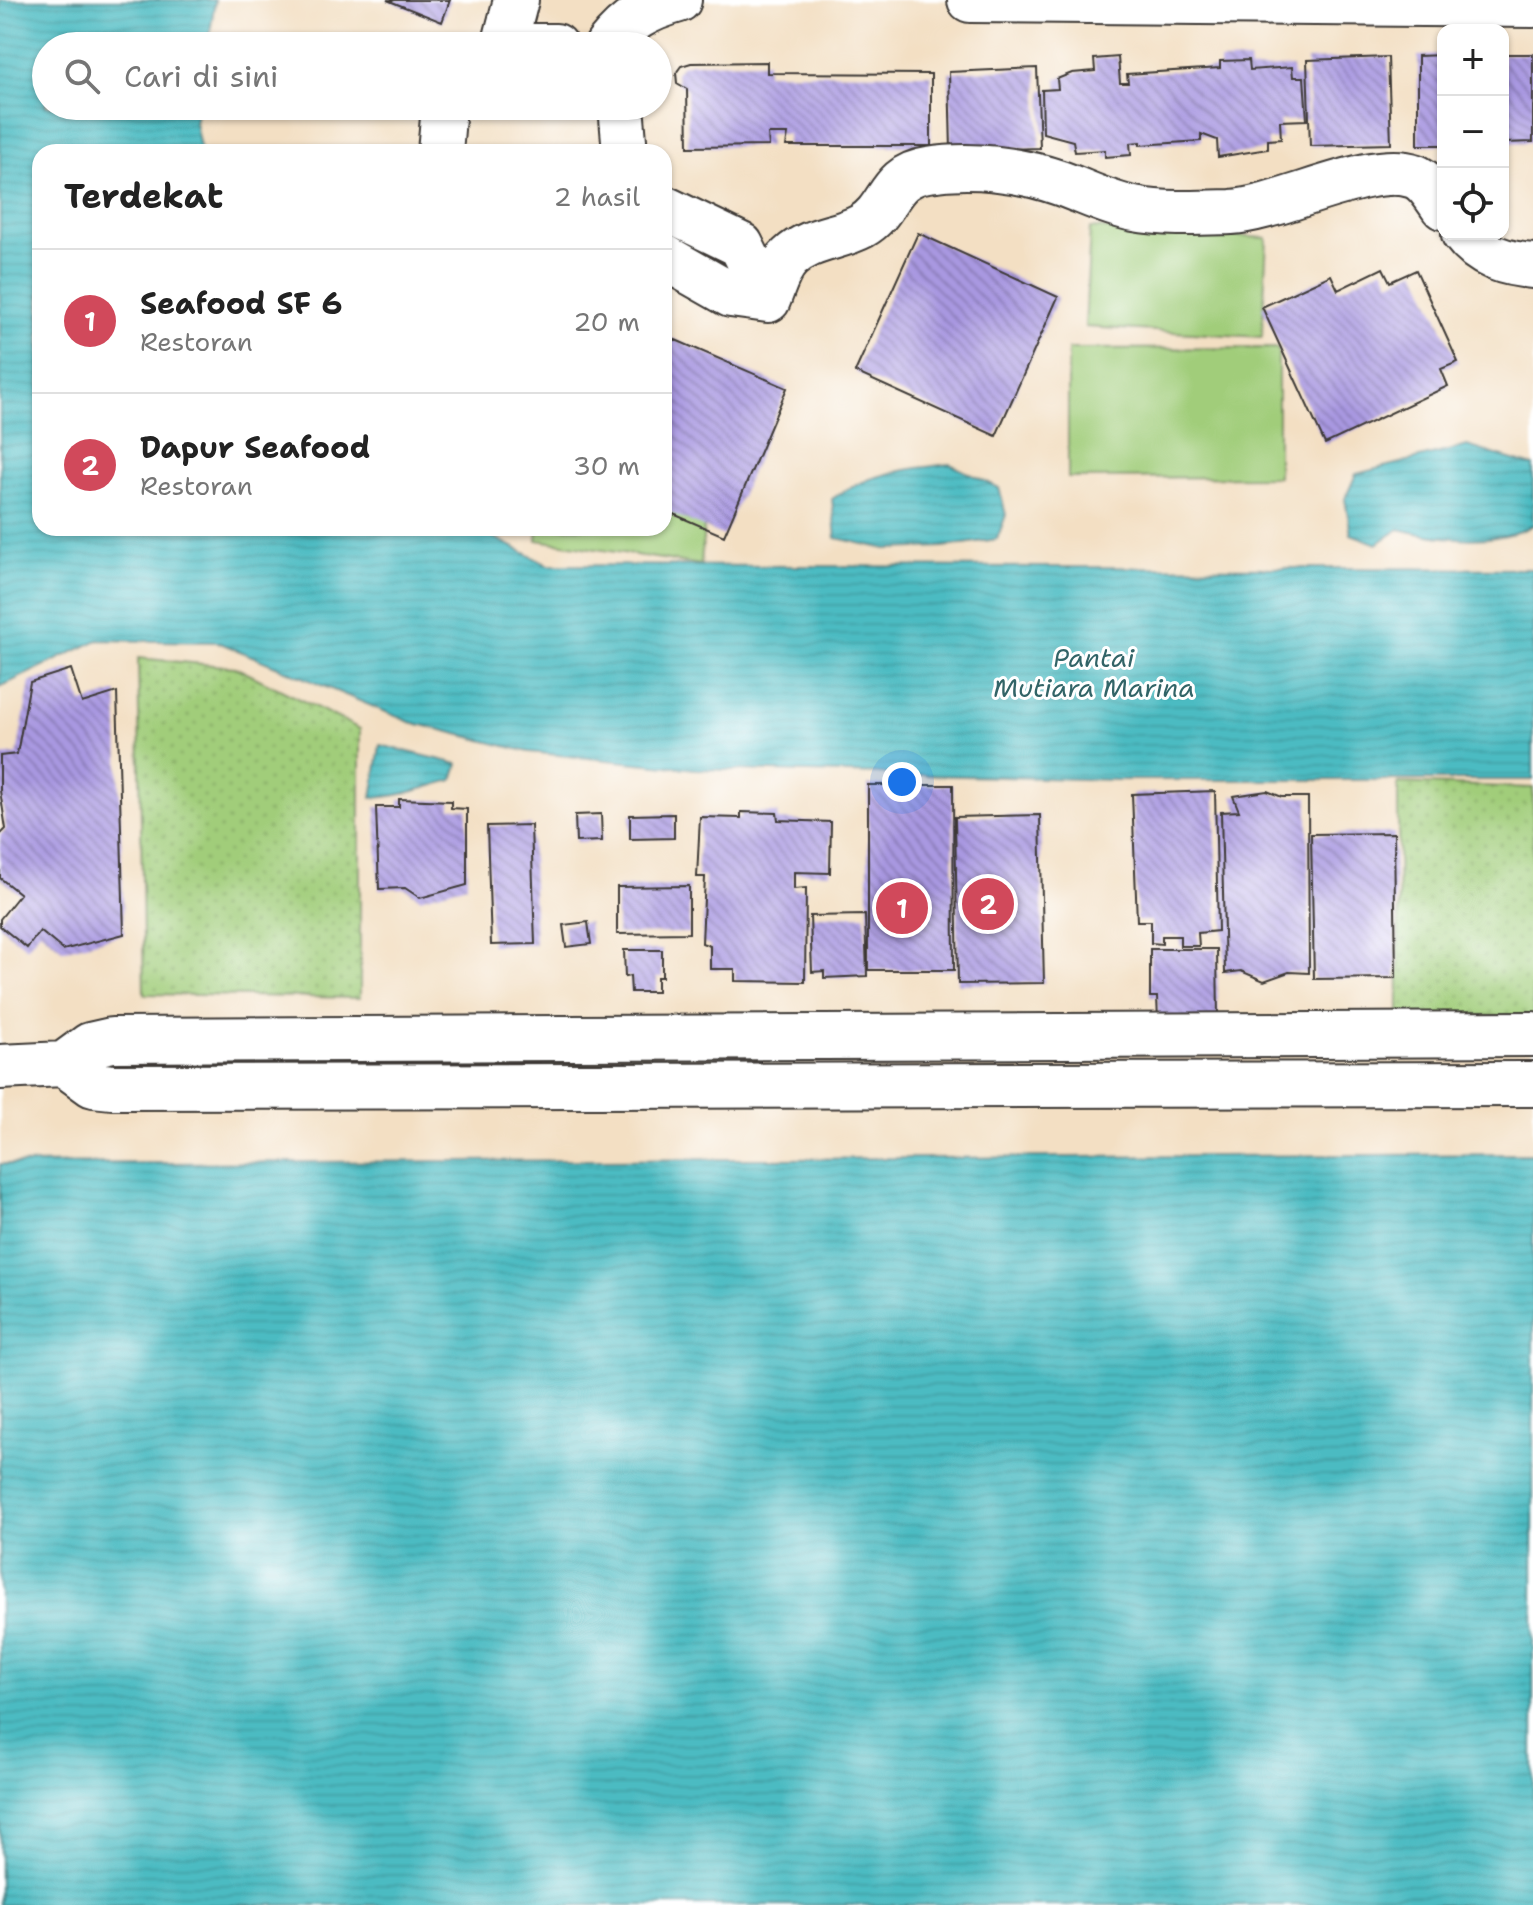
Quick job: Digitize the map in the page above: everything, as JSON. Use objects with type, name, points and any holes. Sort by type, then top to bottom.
[{"type":"street","points":[[508,32],[516,0]]},
{"type":"street","points":[[618,32],[648,8],[679,0]]},
{"type":"street","points":[[970,0],[1533,5]]},
{"type":"street","points":[[441,144],[443,120]]},
{"type":"street","points":[[622,120],[624,144]]},
{"type":"street","points":[[768,300],[780,270],[799,249],[862,226],[880,210],[903,177],[929,169],[983,168],[1028,173],[1100,200],[1137,210],[1234,212],[1279,204],[1361,178],[1404,174],[1424,182],[1437,199]]},
{"type":"street","points":[[672,212],[741,245],[768,300]]},
{"type":"street","points":[[1471,240],[1485,253],[1506,264],[1533,266]]},
{"type":"street","points":[[672,262],[731,295],[768,300]]},
{"type":"street","points":[[64,1064],[90,1045],[112,1040],[1533,1034]]},
{"type":"street","points":[[2,1064],[64,1064],[93,1085],[112,1087],[1533,1084]]},
{"type":"green space","points":[[1090,228],[1267,238],[1262,337],[1085,327]]},
{"type":"green space","points":[[1278,348],[1278,477],[1068,478],[1068,349]]},
{"type":"green space","points":[[672,495],[706,500],[701,565],[537,540],[537,536],[672,536]]},
{"type":"green space","points":[[138,658],[235,667],[360,729],[360,998],[144,994]]},
{"type":"green space","points":[[1398,783],[1533,788],[1533,1016],[1399,1015]]},
{"type":"water","name":"Pantai Mutiara Marina","points":[[0,0],[215,0],[210,32],[32,32],[32,120],[196,120],[199,144],[32,144],[32,536],[492,536],[548,565],[1533,569],[1533,780],[1119,780],[696,769],[529,752],[410,722],[218,642],[98,640],[0,687]]},
{"type":"water","points":[[1467,446],[1533,466],[1533,525],[1502,536],[1467,539],[1399,529],[1377,544],[1351,534],[1345,499],[1356,474]]},
{"type":"water","points":[[950,464],[999,488],[1006,515],[997,539],[943,547],[886,549],[836,538],[832,499],[874,478],[903,470]]},
{"type":"water","points":[[380,745],[458,764],[453,780],[403,794],[372,798]]},
{"type":"water","points":[[1533,1154],[1533,1905],[0,1905],[0,1164]]},
{"type":"building","points":[[387,0],[450,0],[442,22]]},
{"type":"building","points":[[1509,54],[1533,54],[1533,142],[1509,143]]},
{"type":"building","points":[[1437,55],[1437,145],[1418,145],[1418,56]]},
{"type":"building","points":[[1118,57],[1120,83],[1128,83],[1127,74],[1220,68],[1220,61],[1249,60],[1250,70],[1292,67],[1293,77],[1304,77],[1307,120],[1280,121],[1281,139],[1268,140],[1268,149],[1218,157],[1217,140],[1201,134],[1201,141],[1130,143],[1131,155],[1105,157],[1105,150],[1075,152],[1073,141],[1043,133],[1042,90],[1058,89],[1057,79],[1072,73],[1095,71],[1094,59]]},
{"type":"building","points":[[1388,57],[1391,144],[1310,146],[1307,60]]},
{"type":"building","points":[[767,62],[767,73],[931,74],[931,146],[786,146],[788,134],[768,134],[769,146],[688,147],[687,89],[677,83],[676,73],[681,66],[691,63]]},
{"type":"building","points":[[1037,68],[1040,148],[951,151],[949,72]]},
{"type":"building","points":[[918,233],[1058,297],[996,436],[855,372]]},
{"type":"building","points":[[1383,268],[1390,282],[1416,270],[1458,362],[1441,369],[1448,386],[1325,444],[1262,307],[1331,275],[1338,290]]},
{"type":"building","points":[[672,338],[787,388],[724,536],[672,513]]},
{"type":"building","points":[[71,669],[82,703],[117,692],[124,934],[63,950],[40,931],[27,948],[0,926],[0,919],[20,894],[0,878],[0,835],[6,829],[0,791],[0,756],[17,754],[30,682]]},
{"type":"building","points":[[868,785],[953,785],[954,970],[868,970]]},
{"type":"building","points":[[1215,791],[1218,931],[1198,933],[1199,946],[1180,946],[1180,936],[1162,936],[1162,944],[1151,943],[1151,921],[1137,921],[1132,794]]},
{"type":"building","points":[[1267,791],[1282,797],[1308,797],[1309,973],[1289,972],[1264,981],[1241,971],[1225,973],[1221,812],[1239,811],[1233,796]]},
{"type":"building","points":[[399,799],[451,801],[451,808],[467,809],[467,885],[420,898],[405,888],[379,889],[376,807],[399,807]]},
{"type":"building","points":[[741,812],[777,813],[778,820],[831,822],[830,873],[794,872],[794,889],[806,888],[805,982],[735,981],[735,969],[710,969],[710,946],[702,943],[705,877],[697,877],[700,817],[741,818]]},
{"type":"building","points":[[601,814],[602,841],[576,842],[575,815]]},
{"type":"building","points":[[674,814],[674,838],[630,839],[630,815]]},
{"type":"building","points":[[1040,815],[1044,983],[958,984],[955,817]]},
{"type":"building","points":[[531,825],[535,944],[491,945],[487,826]]},
{"type":"building","points":[[1394,833],[1396,978],[1314,979],[1311,834]]},
{"type":"building","points":[[689,886],[689,933],[617,934],[617,887]]},
{"type":"building","points":[[865,915],[867,976],[824,978],[824,971],[812,972],[810,916]]},
{"type":"building","points":[[588,922],[591,944],[566,947],[563,925]]},
{"type":"building","points":[[1150,949],[1217,949],[1218,1019],[1158,1020],[1157,997],[1150,997]]},
{"type":"building","points":[[624,950],[662,950],[662,977],[657,977],[657,992],[631,992],[630,976],[625,977]]},
{"type":"place","name":"Dapur Seafood","points":[[988,904]]},
{"type":"place","name":"Seafood SF 6","points":[[902,908]]}]
